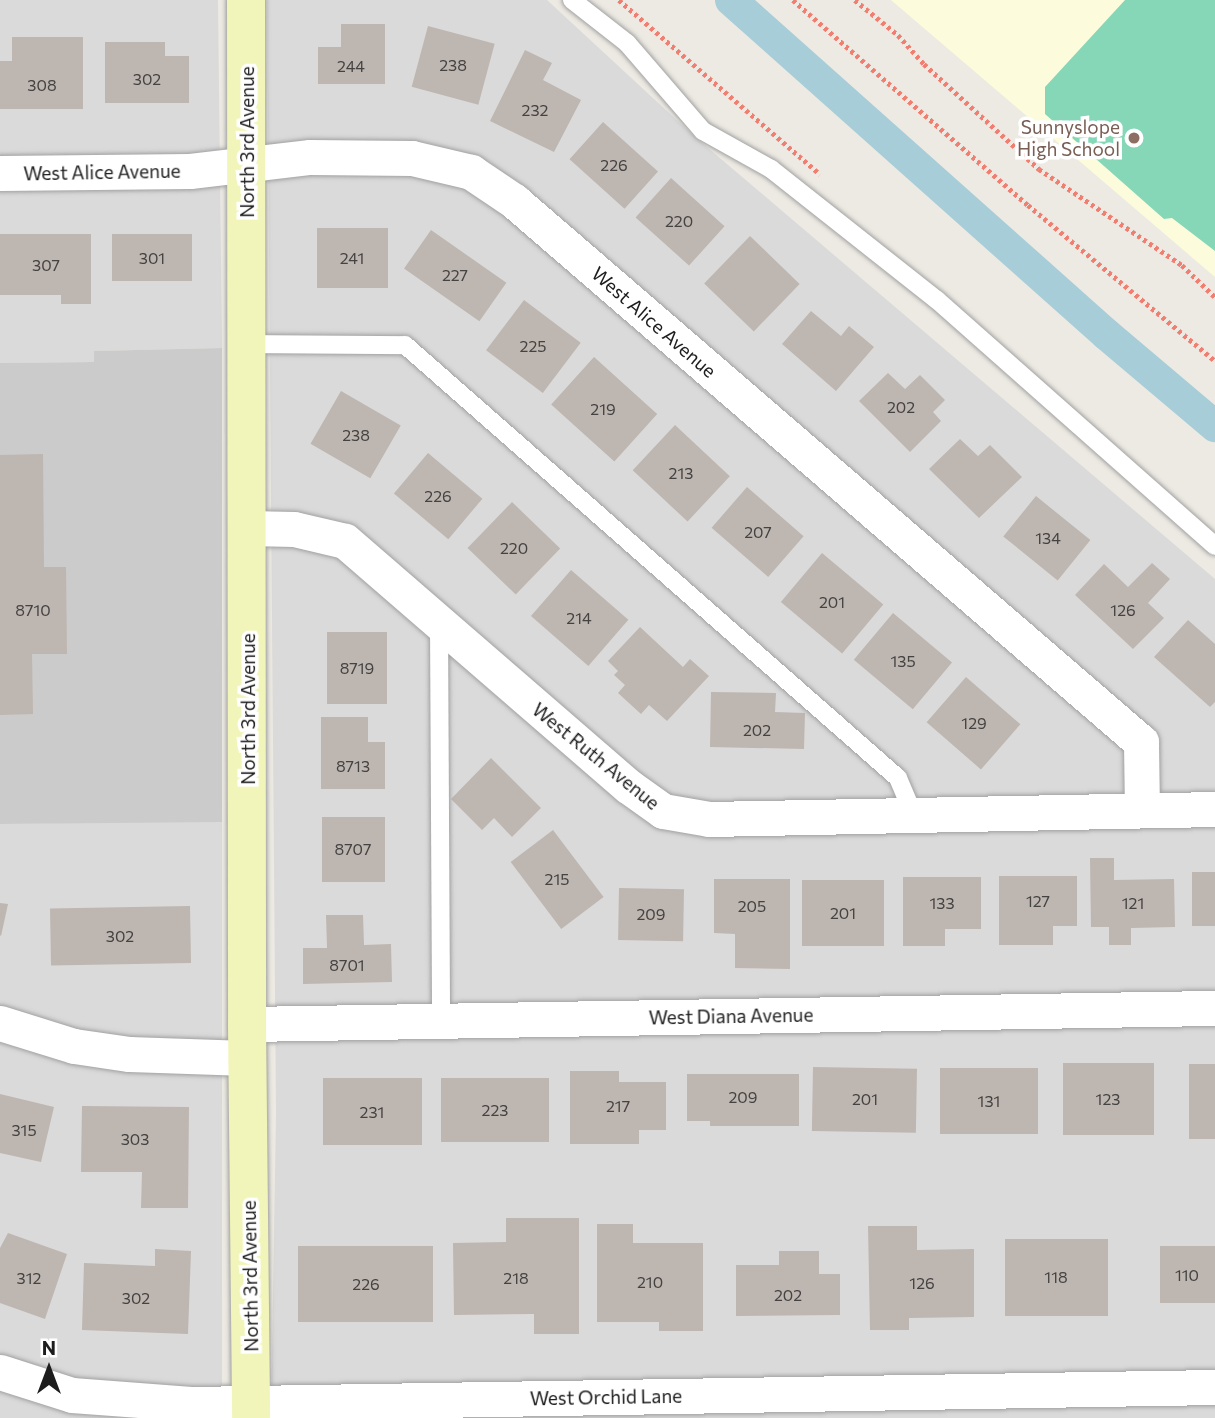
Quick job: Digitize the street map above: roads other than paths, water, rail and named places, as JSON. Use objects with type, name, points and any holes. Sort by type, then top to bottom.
[{"type":"street","name":"North 3rd Avenue","points":[[246,0],[247,1041],[251,1411]]},
{"type":"street","name":"West Alice Avenue","points":[[0,173],[190,171],[310,157],[411,159],[471,172],[514,201],[1141,742],[1142,810]]},
{"type":"street","name":"West Ruth Avenue","points":[[248,528],[294,529],[345,541],[628,786],[663,811],[709,819],[1215,809]]},
{"type":"street","name":"West Diana Avenue","points":[[0,1023],[74,1046],[129,1054],[441,1021],[1215,1008]]},
{"type":"street","name":"West Orchid Lane","points":[[0,1372],[72,1395],[251,1411],[1215,1387]]},
{"type":"lane","points":[[572,0],[627,43],[704,131],[771,169],[937,300],[1215,546]]},
{"type":"lane","points":[[248,344],[405,345],[898,778],[913,814]]},
{"type":"lane","points":[[439,623],[441,1021]]},
{"type":"waterway","points":[[731,0],[1106,334],[1215,426]]},
{"type":"place","name":"Sunnyslope High School","points":[[1134,138]]}]
